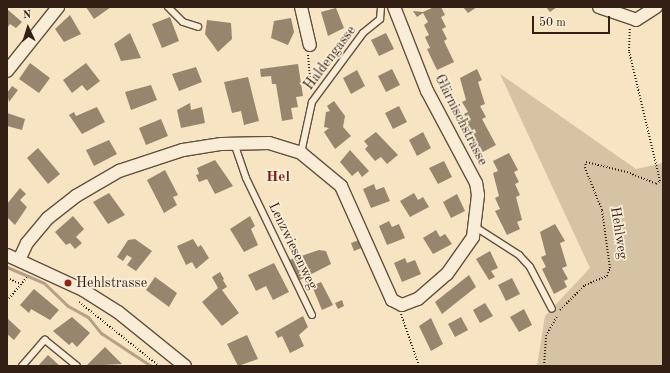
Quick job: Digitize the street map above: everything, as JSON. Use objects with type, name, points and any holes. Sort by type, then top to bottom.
[{"type":"street","points":[[9,65],[58,7]]},
{"type":"street","points":[[301,7],[310,45]]},
{"type":"street","name":"Glärnischstrasse","points":[[394,7],[434,106],[476,183],[477,228]]},
{"type":"street","points":[[599,7],[630,19],[642,18],[656,7]]},
{"type":"street","points":[[19,260],[30,239],[48,218],[100,181],[152,158],[234,143],[269,143],[301,153],[341,186],[392,300],[402,305],[418,298],[447,274],[477,228]]},
{"type":"street","points":[[7,255],[118,312],[185,366]]},
{"type":"lane","points":[[168,7],[183,22],[198,27]]},
{"type":"lane","name":"Haldengasse","points":[[301,153],[312,102],[363,33],[380,19],[381,7]]},
{"type":"lane","name":"Lenzwiesenweg","points":[[234,143],[246,178],[312,315]]},
{"type":"lane","points":[[477,228],[519,255],[530,267],[552,309]]},
{"type":"lane","points":[[22,366],[45,340],[77,366]]},
{"type":"path","name":"Hehlweg","points":[[544,366],[546,336],[562,308],[585,284],[607,276],[610,268],[602,210],[586,162],[627,172],[656,184],[660,181],[629,51],[630,19]]},
{"type":"path","points":[[310,45],[307,48],[312,102]]},
{"type":"path","points":[[7,278],[21,284]]},
{"type":"path","points":[[7,301],[26,278]]},
{"type":"path","points":[[77,300],[160,366]]},
{"type":"path","points":[[402,305],[401,319],[418,366]]},
{"type":"shaded area","points":[[500,74],[636,169],[663,163],[663,366],[537,366],[545,316],[590,268]]},
{"type":"building","points":[[86,7],[111,7],[94,19]]},
{"type":"building","points":[[434,7],[441,7],[445,15],[441,17],[446,27],[442,29],[447,39],[444,41],[454,62],[437,70],[427,49],[430,48],[425,37],[429,35],[424,25],[428,22],[423,13],[417,17],[413,11],[423,12]]},
{"type":"building","points":[[463,7],[477,7],[468,13]]},
{"type":"building","points":[[546,7],[557,7],[550,12]]},
{"type":"building","points":[[336,8],[344,28],[328,36],[321,12]]},
{"type":"building","points":[[7,9],[22,22],[16,28],[10,24],[7,28]]},
{"type":"building","points":[[70,15],[81,34],[64,42],[55,29]]},
{"type":"building","points":[[170,17],[179,41],[162,48],[152,24]]},
{"type":"building","points":[[291,18],[294,32],[288,45],[271,38],[274,21]]},
{"type":"building","points":[[207,20],[231,23],[232,39],[218,52],[205,34]]},
{"type":"building","points":[[130,33],[141,58],[121,61],[114,44]]},
{"type":"building","points":[[386,33],[394,49],[379,56],[371,40]]},
{"type":"building","points":[[30,63],[50,78],[39,93],[19,79]]},
{"type":"building","points":[[86,63],[100,81],[87,91],[82,85],[72,93],[63,80]]},
{"type":"building","points":[[298,64],[303,96],[296,97],[298,107],[291,108],[293,119],[282,121],[276,84],[272,84],[271,76],[261,77],[260,69]]},
{"type":"building","points":[[196,67],[202,82],[179,91],[172,74]]},
{"type":"building","points":[[392,69],[400,85],[386,92],[378,76]]},
{"type":"building","points":[[477,69],[482,80],[478,82],[485,104],[480,106],[486,117],[482,119],[496,145],[479,154],[465,127],[469,124],[464,114],[468,112],[462,102],[466,100],[460,78]]},
{"type":"building","points":[[357,70],[365,86],[351,94],[343,78]]},
{"type":"building","points":[[248,77],[259,121],[244,125],[241,111],[232,113],[224,82]]},
{"type":"building","points":[[151,85],[157,100],[131,110],[125,92]]},
{"type":"building","points":[[12,86],[18,90],[9,102],[7,93]]},
{"type":"building","points":[[334,101],[345,116],[343,127],[351,136],[335,149],[324,132],[329,128],[324,127],[326,112],[330,111],[327,106]]},
{"type":"building","points":[[190,103],[191,110],[202,107],[205,123],[181,128],[177,110]]},
{"type":"building","points":[[399,106],[407,122],[393,129],[385,113]]},
{"type":"building","points":[[97,107],[105,122],[82,134],[69,115],[74,112],[76,116]]},
{"type":"building","points":[[7,113],[25,119],[22,130],[7,126]]},
{"type":"building","points":[[161,119],[168,136],[146,145],[139,128]]},
{"type":"building","points":[[376,132],[398,155],[387,164],[381,157],[375,161],[365,149],[368,146],[364,141]]},
{"type":"building","points":[[423,132],[431,148],[417,156],[409,140]]},
{"type":"building","points":[[109,140],[117,154],[94,166],[86,150]]},
{"type":"building","points":[[38,148],[60,174],[48,184],[27,158]]},
{"type":"building","points":[[350,150],[369,171],[362,177],[358,171],[352,176],[340,162]]},
{"type":"building","points":[[509,153],[518,170],[514,172],[519,182],[515,184],[520,195],[516,197],[522,220],[517,222],[520,229],[507,235],[495,211],[500,209],[495,198],[499,196],[493,173],[498,171],[493,161]]},
{"type":"building","points":[[215,160],[233,186],[215,194],[207,179],[199,182],[196,175],[199,174],[197,168]]},
{"type":"building","points":[[444,161],[452,177],[438,184],[429,168]]},
{"type":"building","points":[[165,170],[178,195],[173,197],[177,205],[164,213],[147,180]]},
{"type":"building","points":[[374,184],[376,190],[384,187],[390,201],[371,208],[363,189]]},
{"type":"building","points":[[20,188],[26,194],[20,200],[27,207],[15,225],[7,217],[7,204]]},
{"type":"building","points":[[109,193],[125,215],[108,224],[93,202]]},
{"type":"building","points":[[414,193],[418,200],[423,197],[429,207],[410,217],[400,201]]},
{"type":"building","points":[[457,194],[465,211],[451,218],[443,202]]},
{"type":"building","points":[[73,216],[84,229],[76,237],[82,243],[75,249],[70,243],[66,245],[55,232]]},
{"type":"building","points":[[250,216],[255,226],[251,229],[258,245],[244,252],[230,229]]},
{"type":"building","points":[[389,221],[392,227],[399,224],[405,238],[387,245],[379,226]]},
{"type":"building","points":[[555,224],[565,241],[560,243],[567,266],[562,268],[568,279],[564,281],[567,287],[554,294],[542,269],[546,267],[541,257],[546,255],[540,232]]},
{"type":"building","points":[[436,230],[440,237],[445,234],[452,244],[433,254],[423,238]]},
{"type":"building","points":[[135,239],[152,251],[136,271],[127,265],[132,258],[127,255],[123,261],[117,257],[128,240]]},
{"type":"building","points":[[193,239],[198,247],[201,245],[209,258],[196,269],[192,262],[186,265],[177,246]]},
{"type":"building","points":[[362,239],[364,247],[354,251],[351,243]]},
{"type":"building","points":[[319,250],[326,251],[331,264],[298,281],[289,260]]},
{"type":"building","points":[[490,251],[498,268],[491,271],[495,277],[489,280],[476,259]]},
{"type":"building","points":[[405,258],[407,263],[415,260],[421,274],[402,282],[394,263]]},
{"type":"building","points":[[274,263],[289,292],[273,300],[266,286],[256,291],[248,275]]},
{"type":"building","points":[[220,272],[224,279],[220,282],[223,280],[227,287],[222,290],[239,313],[222,326],[202,302],[218,288],[212,277]]},
{"type":"building","points":[[469,275],[476,287],[442,314],[435,302]]},
{"type":"building","points":[[155,277],[177,293],[169,307],[146,290]]},
{"type":"building","points":[[512,278],[520,294],[506,301],[498,285]]},
{"type":"building","points":[[321,282],[333,305],[322,310],[312,286]]},
{"type":"building","points":[[34,289],[59,310],[50,320],[31,309],[29,313],[20,305]]},
{"type":"building","points":[[342,300],[344,306],[338,309],[335,303]]},
{"type":"building","points":[[485,303],[493,316],[480,323],[473,310]]},
{"type":"building","points":[[524,309],[532,325],[519,332],[510,317]]},
{"type":"building","points":[[303,316],[308,327],[299,335],[304,346],[290,353],[282,336],[278,338],[275,332]]},
{"type":"building","points":[[72,317],[90,333],[77,347],[72,342],[69,345],[53,331]]},
{"type":"building","points":[[461,317],[468,330],[455,337],[448,324]]},
{"type":"building","points":[[7,318],[21,331],[14,340],[7,334]]},
{"type":"building","points":[[431,318],[443,344],[431,351],[419,326]]},
{"type":"building","points":[[247,335],[258,359],[238,366],[227,344]]},
{"type":"building","points":[[105,347],[122,364],[86,366]]},
{"type":"building","points":[[48,355],[60,366],[38,366]]},
{"type":"waterway","points":[[7,267],[44,283],[68,306],[88,317],[101,333],[151,366]]},
{"type":"place","name":"Hehlstrasse","points":[[68,283]]},
{"type":"district","name":"Hel","points":[[278,178]]}]
